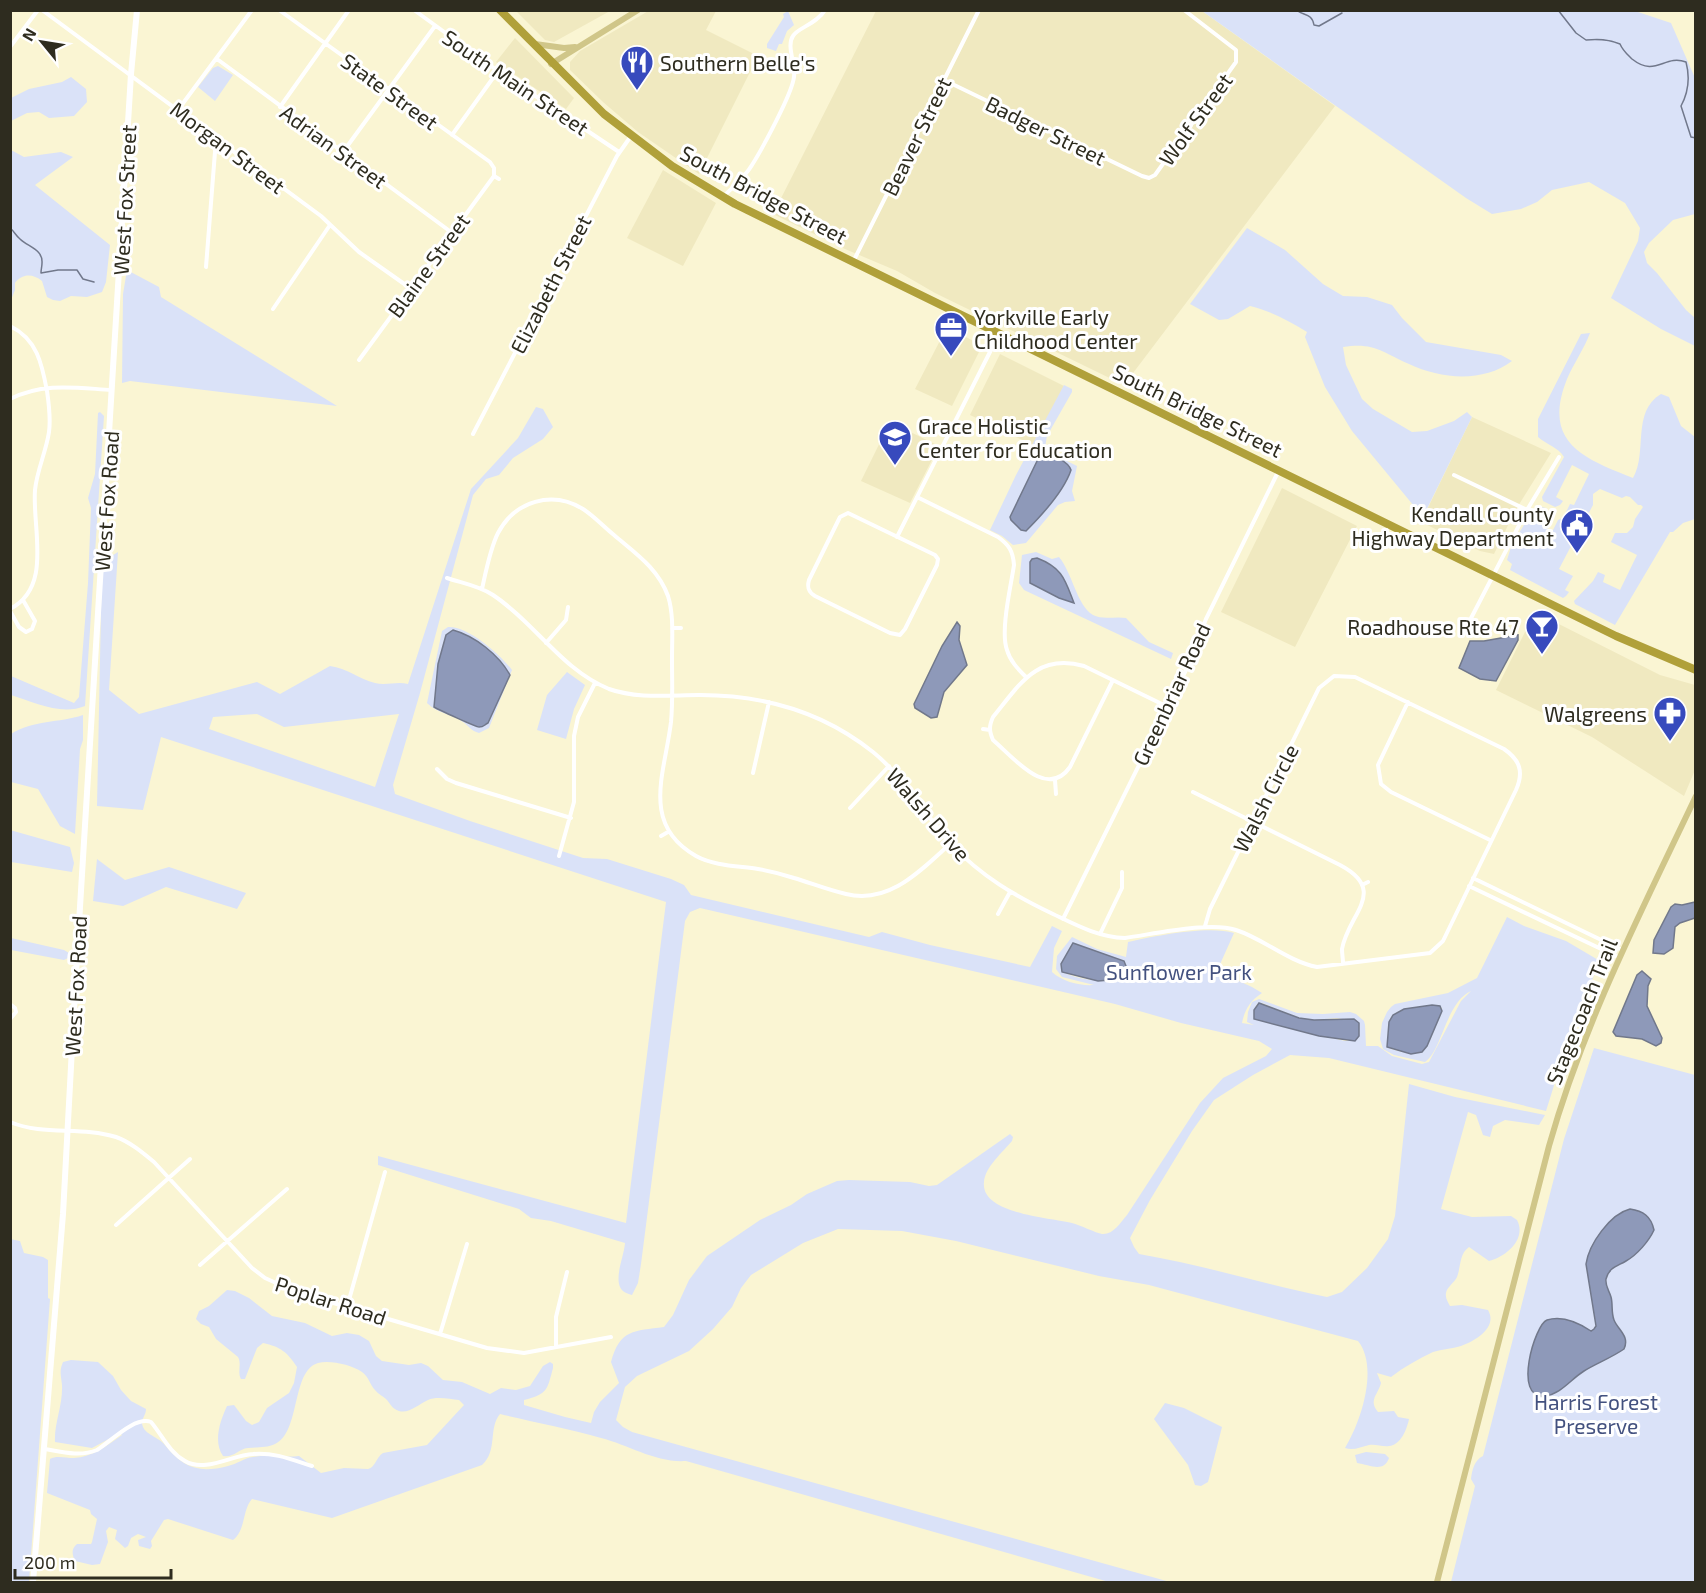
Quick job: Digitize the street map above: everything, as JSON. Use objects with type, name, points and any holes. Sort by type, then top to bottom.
[{"type":"highway","name":"South Bridge Street","points":[[500,10],[584,96],[631,136],[672,166],[723,197],[1616,636],[1695,670]]},
{"type":"main road","points":[[551,64],[638,10]]},
{"type":"main road","points":[[531,43],[564,48],[579,46]]},
{"type":"main road","name":"Stagecoach Trail","points":[[1437,1582],[1522,1248],[1565,1091],[1591,1020],[1618,957],[1695,796]]},
{"type":"street","points":[[10,47],[40,10]]},
{"type":"street","name":"Morgan Street","points":[[40,10],[131,74],[318,214],[359,252],[410,288]]},
{"type":"street","name":"West Fox Street","points":[[113,390],[131,74],[137,10]]},
{"type":"street","points":[[178,110],[252,10]]},
{"type":"street","name":"State Street","points":[[279,10],[490,162],[494,168],[494,176]]},
{"type":"street","points":[[280,106],[349,10]]},
{"type":"street","name":"South Main Street","points":[[414,10],[498,71],[619,152]]},
{"type":"street","points":[[723,197],[753,165],[792,88],[795,63],[790,42],[792,37],[796,32],[813,23],[825,10]]},
{"type":"street","name":"Beaver Street","points":[[854,262],[979,10]]},
{"type":"street","name":"Wolf Street","points":[[1149,178],[1155,175],[1236,62],[1236,50],[1184,10]]},
{"type":"street","points":[[343,153],[435,26]]},
{"type":"street","name":"Adrian Street","points":[[217,59],[451,232]]},
{"type":"street","points":[[452,135],[498,71]]},
{"type":"street","name":"Badger Street","points":[[944,80],[1142,177],[1149,178]]},
{"type":"street","name":"Elizabeth Street","points":[[473,434],[619,152],[631,136]]},
{"type":"street","points":[[206,267],[216,139]]},
{"type":"street","points":[[494,176],[499,178]]},
{"type":"street","name":"Blaine Street","points":[[359,360],[494,176]]},
{"type":"street","points":[[273,309],[330,225]]},
{"type":"street","points":[[10,326],[20,331],[37,350],[41,360],[50,411],[49,431],[39,470],[34,507],[37,573],[33,587],[23,600],[10,610],[21,629],[29,631],[33,629],[35,621],[23,600]]},
{"type":"street","points":[[897,537],[999,334]]},
{"type":"street","points":[[10,399],[26,391],[46,387],[113,390]]},
{"type":"street","name":"West Fox Road","points":[[33,1582],[59,1273],[113,390]]},
{"type":"street","points":[[1467,626],[1527,510],[1560,457]]},
{"type":"street","name":"Greenbriar Road","points":[[1063,919],[1186,670],[1206,619],[1279,470]]},
{"type":"street","points":[[1454,474],[1527,510]]},
{"type":"street","points":[[917,497],[1008,544],[1013,554],[1014,565],[1004,636],[1012,661],[1026,677]]},
{"type":"street","points":[[482,589],[496,539],[506,520],[529,503],[545,499],[560,500],[586,512],[650,565],[668,597],[672,628],[671,725],[660,787],[660,804],[668,832],[681,846],[703,859],[784,875],[845,894],[874,896],[895,888],[951,843]]},
{"type":"street","points":[[844,514],[852,515],[897,537],[935,555],[938,559],[900,635],[890,633],[810,593],[809,580],[840,517],[844,514]]},
{"type":"street","name":"Walsh Drive","points":[[447,578],[482,589],[502,602],[579,672],[595,683],[627,693],[719,695],[769,702],[804,712],[834,726],[865,746],[889,766],[910,789],[951,843],[977,869],[1010,892],[1063,919],[1100,934],[1125,938],[1206,926],[1234,929],[1302,964],[1317,967],[1421,955],[1435,950],[1443,941],[1473,878]]},
{"type":"street","points":[[546,643],[566,620],[568,607]]},
{"type":"street","points":[[672,628],[681,628]]},
{"type":"street","points":[[1113,680],[1070,767],[1062,777],[1045,780],[1036,776],[993,740],[990,730],[993,717],[1026,677],[1041,666],[1063,661],[1084,666],[1113,680],[1168,707]]},
{"type":"street","name":"Walsh Circle","points":[[1206,926],[1210,909],[1319,688],[1333,673],[1355,677],[1408,702],[1504,749],[1522,764],[1518,784],[1473,878]]},
{"type":"street","points":[[559,856],[571,818],[575,786],[574,736],[582,709],[595,683]]},
{"type":"street","points":[[753,773],[769,702]]},
{"type":"street","points":[[1408,702],[1378,765],[1379,779],[1384,788],[1490,840]]},
{"type":"street","points":[[983,729],[990,730]]},
{"type":"street","points":[[850,808],[889,766]]},
{"type":"street","points":[[436,769],[447,779],[456,783],[571,818]]},
{"type":"street","points":[[1373,780],[1379,779]]},
{"type":"street","points":[[1055,780],[1056,794]]},
{"type":"street","points":[[1193,792],[1347,868],[1358,877],[1362,885],[1363,901],[1345,939],[1342,950],[1343,963]]},
{"type":"street","points":[[661,836],[668,832]]},
{"type":"street","points":[[1100,934],[1122,888],[1122,872]]},
{"type":"street","points":[[1473,878],[1622,950]]},
{"type":"street","points":[[1362,885],[1368,882]]},
{"type":"street","points":[[1469,886],[1618,957]]},
{"type":"street","points":[[998,914],[1010,892]]},
{"type":"street","points":[[1564,931],[1568,924]]},
{"type":"street","points":[[10,1004],[16,1012],[10,1019]]},
{"type":"street","name":"Poplar Road","points":[[11,1123],[32,1129],[93,1132],[116,1137],[136,1147],[170,1178],[246,1262],[265,1278],[296,1293],[487,1348],[506,1351],[524,1353],[611,1337]]},
{"type":"street","points":[[116,1225],[190,1159]]},
{"type":"street","points":[[347,1307],[385,1172]]},
{"type":"street","points":[[200,1265],[287,1189]]},
{"type":"street","points":[[440,1334],[467,1244]]},
{"type":"street","points":[[556,1347],[556,1317],[567,1272]]},
{"type":"street","points":[[44,1449],[74,1454],[91,1453],[135,1423],[146,1420],[151,1422],[174,1452],[184,1461],[195,1465],[250,1454],[270,1454],[312,1466]]},
{"type":"shaded area","points":[[650,10],[716,11],[706,30],[758,56],[699,174],[638,132],[570,70],[570,62],[580,51]]},
{"type":"shaded area","points":[[516,11],[610,11],[554,42],[545,40]]},
{"type":"shaded area","points":[[876,11],[1202,11],[1335,106],[1124,385],[935,293],[897,271],[773,214]]},
{"type":"shaded area","points":[[515,38],[574,98],[566,109],[496,62]]},
{"type":"shaded area","points":[[663,170],[716,203],[683,266],[627,238]]},
{"type":"shaded area","name":"Yorkville Early Childhood Center","points":[[947,327],[981,345],[952,406],[915,389]]},
{"type":"shaded area","points":[[1000,354],[1064,386],[1035,446],[970,415]]},
{"type":"shaded area","points":[[1472,417],[1551,453],[1515,511],[1494,554],[1480,551],[1421,522]]},
{"type":"shaded area","name":"Grace Holistic Center for Education","points":[[890,422],[939,446],[910,503],[861,481]]},
{"type":"shaded area","points":[[1045,454],[1064,462],[1071,470],[1058,495],[1045,511],[1026,531],[1021,530],[1010,517],[1039,457]]},
{"type":"shaded area","points":[[1282,488],[1357,526],[1295,647],[1221,612]]},
{"type":"shaded area","points":[[1037,558],[1058,571],[1074,603],[1030,583],[1030,562]]},
{"type":"shaded area","points":[[1535,612],[1660,675],[1695,685],[1695,770],[1684,796],[1592,737],[1496,690]]},
{"type":"shaded area","points":[[957,622],[960,626],[959,640],[967,665],[944,692],[937,717],[931,718],[915,708],[914,704],[942,646]]},
{"type":"shaded area","points":[[453,630],[486,647],[500,660],[510,675],[488,723],[482,727],[434,707],[438,664],[446,635]]},
{"type":"shaded area","points":[[1518,635],[1518,640],[1496,681],[1480,679],[1459,668],[1470,641]]},
{"type":"shaded area","points":[[1695,902],[1695,918],[1675,927],[1673,948],[1664,954],[1653,953],[1654,940],[1671,907],[1675,904]]},
{"type":"shaded area","points":[[1073,943],[1124,961],[1126,966],[1122,979],[1098,981],[1062,972],[1061,964]]},
{"type":"shaded area","points":[[1642,971],[1651,979],[1648,986],[1647,1006],[1662,1038],[1661,1043],[1656,1046],[1642,1039],[1616,1036],[1613,1032],[1637,975]]},
{"type":"shaded area","points":[[1259,1003],[1299,1018],[1354,1019],[1359,1023],[1359,1036],[1355,1041],[1319,1036],[1254,1019],[1254,1010]]},
{"type":"shaded area","points":[[1440,1006],[1442,1011],[1427,1046],[1422,1052],[1411,1054],[1387,1047],[1389,1022],[1393,1015],[1404,1009]]},
{"type":"shaded area","points":[[1630,1209],[1646,1215],[1654,1230],[1638,1251],[1607,1275],[1614,1320],[1626,1340],[1624,1349],[1584,1371],[1551,1395],[1535,1394],[1530,1386],[1528,1375],[1532,1347],[1537,1334],[1547,1320],[1559,1318],[1591,1331],[1594,1329],[1596,1326],[1586,1264],[1588,1256],[1596,1239],[1608,1223]]},
{"type":"green space","points":[[1632,10],[1671,23],[1695,78],[1695,214],[1673,220],[1649,243],[1644,252],[1647,263],[1695,318],[1695,346],[1661,329],[1611,298],[1638,241],[1640,228],[1625,203],[1589,182],[1552,190],[1537,202],[1521,209],[1492,214],[1466,198],[1202,11]]},
{"type":"green space","points":[[788,11],[794,25],[787,31],[782,44],[779,44],[776,51],[767,48],[767,44],[784,17],[783,14]]},
{"type":"green space","points":[[218,66],[233,75],[215,101],[198,87],[213,68]]},
{"type":"green space","points":[[71,77],[86,89],[87,102],[74,116],[49,118],[39,112],[27,113],[11,121],[11,98],[29,89],[62,82]]},
{"type":"green space","points":[[11,150],[24,157],[61,152],[73,157],[35,185],[110,245],[106,282],[102,292],[87,297],[71,296],[60,301],[53,300],[47,297],[42,281],[28,276],[21,277],[15,283],[11,300]]},
{"type":"green space","points":[[1247,228],[1285,250],[1323,284],[1343,296],[1367,297],[1392,305],[1426,342],[1501,355],[1512,361],[1501,368],[1475,376],[1448,375],[1421,369],[1370,347],[1343,347],[1346,365],[1362,399],[1373,409],[1412,432],[1427,431],[1454,421],[1467,412],[1472,417],[1423,517],[1352,431],[1325,387],[1305,337],[1307,332],[1280,317],[1250,306],[1228,319],[1219,320],[1190,304]]},
{"type":"green space","points":[[127,270],[159,287],[161,297],[337,406],[130,381],[122,383],[123,294]]},
{"type":"green space","points":[[1590,333],[1567,379],[1561,401],[1560,418],[1563,433],[1572,445],[1598,463],[1633,478],[1637,468],[1646,411],[1661,394],[1669,397],[1681,426],[1695,437],[1695,519],[1683,523],[1670,532],[1615,625],[1575,604],[1574,601],[1593,581],[1598,572],[1605,575],[1603,582],[1620,590],[1637,555],[1611,542],[1615,533],[1627,533],[1633,527],[1643,507],[1630,497],[1622,498],[1600,489],[1593,494],[1593,505],[1584,522],[1568,514],[1566,512],[1570,504],[1574,505],[1589,474],[1572,465],[1556,497],[1563,501],[1560,505],[1555,507],[1543,501],[1542,497],[1564,457],[1538,437],[1538,419],[1581,334]]},
{"type":"green space","points":[[1064,385],[1072,389],[1047,436],[1045,447],[1053,454],[1077,466],[1072,491],[1075,501],[1058,505],[1026,543],[1013,545],[990,530],[1016,475]],"holes":[[[1045,454],[1053,456],[1067,481],[1038,517],[1010,517],[1039,457]]]},
{"type":"green space","name":"Sunflower Park","points":[[536,407],[543,409],[553,427],[543,439],[513,458],[499,475],[486,479],[473,495],[393,785],[395,794],[583,858],[607,859],[671,879],[684,885],[691,895],[869,937],[882,932],[1030,967],[1052,926],[1062,931],[1054,948],[1052,972],[1066,981],[1083,985],[1094,985],[1062,977],[1056,969],[1057,956],[1072,937],[1097,949],[1126,957],[1128,942],[1166,934],[1196,931],[1234,933],[1217,971],[1262,993],[1254,999],[1249,1006],[1242,1023],[1254,1025],[1247,1022],[1248,1012],[1252,1002],[1259,999],[1297,1013],[1350,1012],[1364,1021],[1366,1046],[1378,1046],[1392,1056],[1422,1064],[1429,1062],[1461,1001],[1471,991],[1456,1005],[1436,1048],[1425,1062],[1394,1055],[1383,1049],[1380,1039],[1382,1023],[1387,1012],[1395,1004],[1448,993],[1477,978],[1507,917],[1524,926],[1566,941],[1600,961],[1572,1028],[1546,1111],[1329,1058],[1290,1055],[1214,1100],[1192,1131],[1150,1200],[1130,1238],[1139,1254],[1327,1297],[1342,1292],[1367,1268],[1388,1239],[1395,1216],[1409,1084],[1455,1097],[1545,1115],[1539,1125],[1505,1120],[1493,1126],[1490,1137],[1483,1135],[1476,1115],[1468,1112],[1441,1209],[1472,1217],[1511,1216],[1517,1220],[1519,1234],[1508,1251],[1489,1261],[1469,1247],[1462,1257],[1457,1277],[1447,1291],[1446,1297],[1450,1306],[1462,1305],[1488,1310],[1490,1322],[1488,1328],[1479,1337],[1461,1346],[1433,1352],[1411,1363],[1391,1377],[1377,1373],[1381,1383],[1374,1401],[1375,1408],[1378,1412],[1394,1411],[1398,1417],[1409,1419],[1405,1432],[1397,1443],[1389,1446],[1345,1448],[1362,1410],[1367,1379],[1364,1352],[1358,1341],[1149,1285],[1099,1276],[956,1241],[902,1231],[838,1229],[803,1243],[751,1275],[741,1288],[732,1307],[689,1351],[637,1376],[625,1387],[616,1420],[632,1432],[1170,1582],[1109,1582],[686,1461],[664,1459],[588,1434],[500,1414],[494,1426],[490,1453],[482,1465],[332,1518],[252,1499],[240,1531],[233,1540],[168,1519],[164,1520],[151,1541],[150,1549],[139,1546],[138,1540],[146,1537],[138,1534],[131,1538],[125,1548],[115,1539],[117,1530],[109,1527],[106,1531],[108,1542],[100,1564],[92,1565],[75,1561],[74,1548],[77,1544],[91,1544],[97,1519],[90,1510],[47,1493],[50,1459],[87,1456],[122,1435],[120,1433],[92,1448],[55,1442],[62,1392],[63,1362],[71,1360],[98,1362],[113,1376],[131,1401],[146,1409],[142,1422],[144,1429],[161,1441],[184,1463],[199,1469],[217,1468],[265,1456],[299,1456],[321,1473],[344,1468],[368,1469],[383,1453],[427,1445],[464,1405],[459,1400],[435,1398],[410,1410],[399,1411],[376,1391],[362,1372],[341,1364],[318,1363],[309,1368],[304,1377],[289,1427],[283,1437],[272,1445],[245,1449],[230,1456],[223,1456],[218,1438],[227,1406],[234,1405],[252,1425],[259,1422],[267,1408],[289,1393],[294,1383],[297,1367],[283,1351],[263,1343],[257,1348],[245,1379],[241,1379],[238,1357],[216,1339],[209,1327],[196,1319],[199,1311],[209,1306],[227,1290],[249,1298],[272,1316],[305,1323],[332,1336],[347,1333],[359,1335],[369,1341],[376,1356],[382,1361],[409,1365],[421,1363],[428,1366],[443,1380],[462,1382],[490,1394],[501,1388],[516,1390],[530,1386],[543,1366],[550,1362],[553,1368],[545,1390],[538,1396],[524,1400],[524,1405],[591,1423],[600,1402],[619,1383],[611,1362],[624,1337],[636,1331],[664,1327],[673,1315],[689,1280],[707,1256],[760,1220],[791,1205],[807,1194],[837,1181],[849,1180],[937,1185],[1010,1134],[1013,1137],[1012,1141],[991,1165],[985,1176],[986,1193],[993,1201],[1019,1213],[1072,1223],[1102,1234],[1110,1233],[1127,1215],[1200,1103],[1223,1078],[1266,1056],[1272,1049],[1259,1041],[1181,1023],[1115,1004],[700,908],[690,912],[685,921],[641,1264],[638,1283],[632,1295],[622,1290],[619,1282],[625,1243],[551,1221],[531,1218],[519,1209],[378,1165],[378,1156],[626,1223],[666,902],[161,737],[143,810],[97,806],[102,562],[118,552],[109,690],[139,714],[257,682],[280,694],[330,666],[375,683],[408,684],[471,489],[518,438]],"holes":[[[257,714],[284,727],[399,714],[375,787],[209,729],[213,717]],[[1073,943],[1124,961],[1120,981],[1082,979],[1061,971],[1061,965]],[[1262,1003],[1299,1018],[1314,1020],[1337,1018],[1359,1023],[1359,1036],[1352,1041],[1345,1041],[1277,1025],[1254,1010],[1257,1004]],[[1436,1005],[1442,1008],[1442,1011],[1427,1046],[1402,1052],[1391,1049],[1387,1043],[1389,1023],[1395,1014],[1407,1009]]]},
{"type":"green space","points":[[98,413],[104,416],[85,706],[76,709],[57,709],[11,695],[11,676],[74,703],[79,697],[88,583],[91,508],[88,498],[95,474]]},
{"type":"green space","points":[[1536,506],[1546,508],[1551,515],[1551,523],[1546,532],[1551,534],[1558,520],[1564,517],[1594,532],[1581,527],[1559,569],[1573,576],[1565,590],[1569,592],[1563,598],[1510,570],[1512,564],[1507,560],[1512,544]]},
{"type":"green space","points":[[1036,552],[1052,559],[1059,557],[1087,611],[1101,617],[1126,618],[1149,642],[1173,653],[1171,659],[1024,590],[1019,583],[1022,555]],"holes":[[[1037,558],[1052,565],[1061,575],[1073,603],[1030,583],[1032,559]]]},
{"type":"green space","points":[[448,627],[456,628],[474,636],[500,656],[512,670],[489,728],[479,733],[459,719],[431,707],[427,703],[442,631]],"holes":[[[453,630],[485,649],[508,678],[488,723],[466,721],[434,707],[438,664],[446,635]]]},
{"type":"green space","points":[[567,672],[585,685],[574,709],[566,739],[537,730],[547,695]]},
{"type":"green space","points":[[83,715],[75,834],[60,826],[38,789],[11,782],[11,734],[28,726]]},
{"type":"green space","points":[[10,830],[70,847],[74,863],[72,872],[11,862]]},
{"type":"green space","points":[[97,859],[125,880],[169,867],[246,893],[237,909],[166,887],[123,906],[93,901]]},
{"type":"green space","points":[[11,938],[64,950],[69,953],[68,958],[64,960],[11,950]]},
{"type":"green space","name":"Harris Forest Preserve","points":[[1594,1048],[1695,1075],[1695,1582],[1451,1582],[1475,1486],[1471,1479],[1473,1469],[1477,1460],[1483,1456],[1564,1139]]},
{"type":"green space","points":[[10,1239],[20,1241],[24,1253],[48,1260],[48,1298],[50,1299],[29,1582],[11,1582]]},
{"type":"green space","points":[[1165,1403],[1184,1408],[1222,1427],[1208,1482],[1201,1486],[1195,1485],[1188,1465],[1154,1419]]},
{"type":"green space","points":[[1366,1452],[1385,1454],[1389,1458],[1387,1463],[1380,1467],[1357,1463],[1355,1455]]},
{"type":"waterway","points":[[1296,10],[1310,17],[1314,25],[1319,26],[1342,13]]},
{"type":"waterway","points":[[1372,10],[1378,10]]},
{"type":"waterway","points":[[1558,10],[1576,33],[1586,40],[1603,40],[1620,44],[1622,49],[1640,64],[1654,66],[1678,60],[1686,62],[1688,85],[1681,106],[1691,137],[1696,138]]},
{"type":"waterway","points":[[10,228],[23,242],[40,254],[41,273],[77,270],[83,279],[94,282]]},
{"type":"place","name":"Southern Belle's","points":[[637,91]]},
{"type":"place","name":"Yorkville Early Childhood Center","points":[[951,357]]},
{"type":"place","name":"Grace Holistic Center for Education","points":[[895,466]]},
{"type":"place","name":"Kendall County Highway Department","points":[[1577,554]]},
{"type":"place","name":"Roadhouse Rte 47","points":[[1542,655]]},
{"type":"place","name":"Walgreens","points":[[1670,742]]}]
